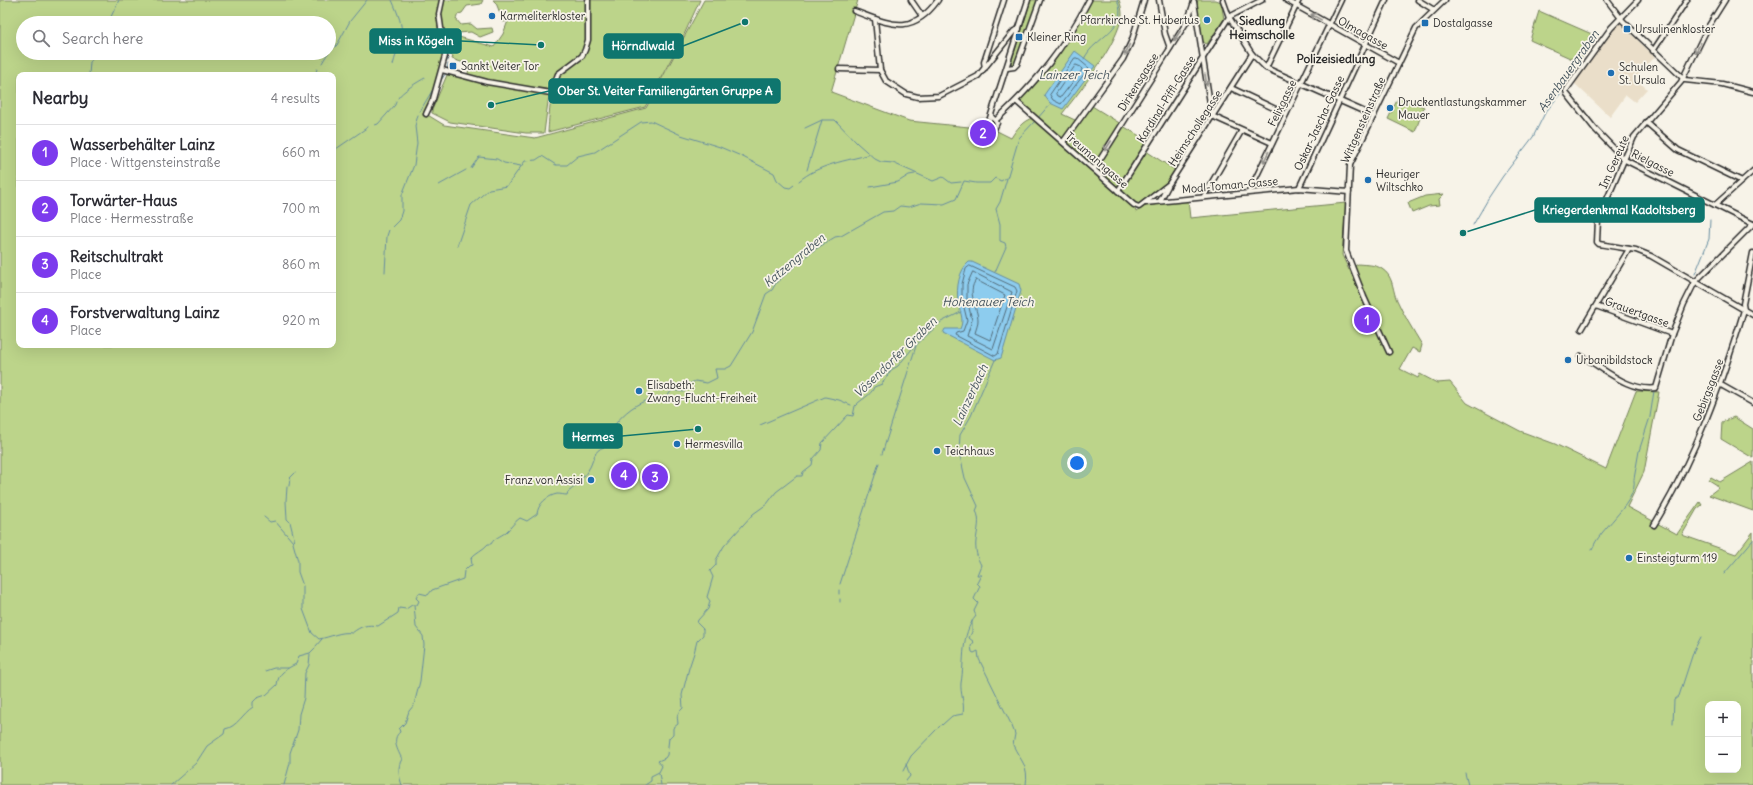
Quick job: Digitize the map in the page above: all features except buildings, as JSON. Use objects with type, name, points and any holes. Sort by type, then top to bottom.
[{"type":"street","points":[[426,114],[433,99],[442,70],[445,48],[440,28],[439,14],[442,0]]},
{"type":"street","points":[[442,70],[487,82],[551,93],[558,74],[582,56],[586,50],[588,40],[588,0]]},
{"type":"street","points":[[912,0],[922,16]]},
{"type":"street","points":[[854,10],[893,25],[905,25],[929,12],[938,0]]},
{"type":"street","points":[[985,68],[984,62],[1004,0]]},
{"type":"street","points":[[991,116],[996,120],[998,126],[992,129],[989,122],[1028,0]]},
{"type":"street","points":[[1007,68],[1014,67],[1017,64],[1040,0]]},
{"type":"street","points":[[996,120],[1018,101],[1061,50],[1089,0]]},
{"type":"street","points":[[1063,142],[1123,59],[1132,40],[1144,0]]},
{"type":"street","points":[[1159,0],[1165,34],[1170,48]]},
{"type":"street","points":[[1223,0],[1229,18],[1252,54],[1266,68],[1374,116]]},
{"type":"street","points":[[1229,18],[1262,0]]},
{"type":"street","name":"Olmagasse","points":[[1286,0],[1399,63]]},
{"type":"street","points":[[1266,68],[1299,0]]},
{"type":"street","name":"Felixgasse","points":[[1249,192],[1341,0]]},
{"type":"street","name":"Oskar-Jascha-Gasse","points":[[1299,188],[1386,0]]},
{"type":"street","points":[[1418,0],[1434,10]]},
{"type":"street","name":"Wittgensteinstraße","points":[[1389,352],[1347,256],[1350,165],[1416,28],[1445,0]]},
{"type":"street","points":[[1607,0],[1620,18],[1682,78],[1694,82],[1715,83],[1753,92]]},
{"type":"street","points":[[1620,18],[1638,0]]},
{"type":"street","points":[[1653,51],[1687,0]]},
{"type":"street","name":"Im Gereute","points":[[1629,249],[1597,243],[1598,223],[1636,134],[1682,78],[1708,27],[1725,0]]},
{"type":"street","points":[[1194,1],[1212,116],[1272,143]]},
{"type":"street","name":"Dirkensgasse","points":[[1094,169],[1188,20],[1194,1]]},
{"type":"street","points":[[875,18],[880,70],[886,81],[906,94],[929,97],[939,96],[978,76],[1014,31],[1019,29]]},
{"type":"street","name":"Kardinal-Piffl-Gasse","points":[[1118,191],[1229,18]]},
{"type":"street","name":"Rielgasse","points":[[1620,18],[1611,28],[1566,92],[1595,130],[1625,160],[1753,224]]},
{"type":"street","name":"Heimschollegasse","points":[[1144,203],[1169,184],[1252,54]]},
{"type":"street","points":[[839,69],[880,70]]},
{"type":"street","points":[[1231,88],[1286,114]]},
{"type":"street","name":"Treumanngasse","points":[[1018,101],[1035,118],[1136,206],[1144,203]]},
{"type":"street","points":[[1646,122],[1678,150],[1742,182]]},
{"type":"street","points":[[1204,196],[1242,130]]},
{"type":"street","points":[[1715,205],[1753,172]]},
{"type":"street","points":[[1160,201],[1169,184]]},
{"type":"street","name":"Modl-Toman-Gasse","points":[[1144,203],[1299,188],[1349,192]]},
{"type":"street","points":[[1581,356],[1610,374],[1639,388],[1656,388],[1672,334],[1695,282],[1753,224]]},
{"type":"street","points":[[1582,329],[1629,249],[1656,258],[1753,315]]},
{"type":"street","name":"Gebirgsgasse","points":[[1654,525],[1680,481],[1720,385],[1744,310],[1753,252]]},
{"type":"street","name":"Grauertgasse","points":[[1596,306],[1672,334]]},
{"type":"street","points":[[1720,385],[1753,403]]},
{"type":"shaded area","name":"Schulen St. Ursula","points":[[1620,23],[1655,57],[1635,78],[1647,89],[1635,102],[1626,95],[1610,117],[1574,83],[1611,31]]},
{"type":"green space","points":[[0,0],[483,0],[481,4],[467,6],[462,13],[458,14],[456,19],[461,25],[471,24],[477,29],[492,28],[493,32],[480,37],[471,32],[458,33],[459,37],[494,47],[503,34],[508,21],[503,22],[504,15],[500,13],[496,3],[493,0],[586,0],[587,37],[583,52],[557,73],[549,94],[544,133],[526,133],[450,122],[432,113],[447,75],[467,77],[470,65],[452,59],[453,56],[450,55],[450,47],[446,44],[444,35],[444,55],[426,114],[444,125],[535,138],[646,108],[704,0],[858,0],[831,92],[909,121],[979,128],[995,133],[997,131],[1011,138],[1023,123],[1033,118],[1069,150],[1070,153],[1071,152],[1134,207],[1136,212],[1145,206],[1188,200],[1190,218],[1346,203],[1342,255],[1349,270],[1358,264],[1376,266],[1386,272],[1392,282],[1396,298],[1422,345],[1420,352],[1412,348],[1400,369],[1418,378],[1420,374],[1437,383],[1450,382],[1467,403],[1520,431],[1555,444],[1606,469],[1636,391],[1659,392],[1644,472],[1627,507],[1677,534],[1700,502],[1702,505],[1697,509],[1682,535],[1736,554],[1753,532],[1753,785],[0,785]]},
{"type":"green space","points":[[589,0],[700,0],[682,39],[645,107],[548,132],[554,84],[561,73],[583,57],[588,49],[591,31]]},
{"type":"green space","points":[[1031,0],[1039,0],[1018,60],[1012,65],[1011,63]]},
{"type":"green space","points":[[1090,0],[1119,0],[1122,15],[1119,27],[1106,53],[1062,114],[1077,121],[1064,138],[1061,138],[1020,102],[1020,100],[1059,54]]},
{"type":"green space","points":[[1195,0],[1216,0],[1221,2],[1224,19],[1207,44],[1203,42]]},
{"type":"green space","points":[[1539,11],[1594,35],[1579,62],[1530,40]]},
{"type":"green space","points":[[1399,96],[1424,107],[1415,132],[1388,119]]},
{"type":"green space","points":[[1092,106],[1121,124],[1092,166],[1067,142]]},
{"type":"green space","points":[[1123,126],[1148,141],[1118,188],[1105,177],[1106,176],[1103,176],[1096,169]]},
{"type":"green space","points":[[1146,151],[1175,170],[1168,181],[1138,205],[1121,190]]},
{"type":"green space","points":[[1444,194],[1439,199],[1440,205],[1429,206],[1412,213],[1408,203],[1425,196]]},
{"type":"green space","points":[[1734,417],[1753,429],[1753,458],[1721,439],[1722,422]]},
{"type":"green space","points":[[1753,462],[1753,511],[1709,495],[1718,488],[1717,485],[1709,480],[1711,477],[1720,482]]},
{"type":"water","name":"Lainzer Teich","points":[[1075,51],[1095,66],[1063,109],[1050,103],[1044,95]]},
{"type":"water","name":"Hohenauer Teich","points":[[969,262],[972,262],[1019,284],[1021,291],[1001,358],[995,360],[943,333],[945,329],[960,329],[962,318],[957,291],[961,274]]},
{"type":"waterway","points":[[111,16],[119,0]]},
{"type":"waterway","points":[[336,46],[350,21],[367,0]]},
{"type":"waterway","points":[[392,0],[400,20],[402,33],[393,65]]},
{"type":"waterway","name":"Lainzerbach","points":[[1084,59],[1091,49],[1111,30],[1118,20],[1120,7],[1117,0]]},
{"type":"waterway","name":"Asenbauergraben","points":[[1582,64],[1607,30]]},
{"type":"waterway","points":[[448,55],[449,48]]},
{"type":"waterway","points":[[89,72],[92,60]]},
{"type":"waterway","points":[[447,70],[448,64]]},
{"type":"waterway","points":[[439,83],[446,73]]},
{"type":"waterway","points":[[398,98],[406,90],[425,78]]},
{"type":"waterway","name":"Asenbauergraben","points":[[1487,200],[1503,176],[1533,137],[1545,113],[1568,84]]},
{"type":"waterway","points":[[420,111],[435,86]]},
{"type":"waterway","points":[[375,125],[378,124],[395,105],[396,101]]},
{"type":"waterway","name":"Lainzerbach","points":[[1037,119],[1051,103]]},
{"type":"waterway","points":[[385,272],[387,236],[389,230],[399,220],[402,211],[402,195],[414,165],[417,143],[415,126],[418,115]]},
{"type":"waterway","points":[[805,128],[822,120],[835,120],[857,143],[875,159],[881,162],[893,163],[933,181],[943,177],[951,183],[961,182]]},
{"type":"waterway","points":[[807,170],[822,120]]},
{"type":"waterway","points":[[457,246],[471,205],[489,189],[507,186],[525,161],[536,160],[542,156],[556,165],[567,165],[578,156],[595,152],[641,122],[651,121],[681,135],[720,147],[774,173],[777,180],[785,187],[790,188],[794,185]]},
{"type":"waterway","name":"Lainzerbach","points":[[995,272],[1006,247],[1005,243],[1000,241],[1000,224],[996,209],[1000,202],[1019,138],[1035,121]]},
{"type":"waterway","points":[[336,149],[368,127]]},
{"type":"waterway","points":[[799,181],[807,175],[824,167],[871,154]]},
{"type":"waterway","points":[[471,168],[479,157],[497,159],[504,163],[521,166]]},
{"type":"waterway","points":[[439,185],[466,170]]},
{"type":"waterway","points":[[870,187],[898,182],[909,175],[915,174]]},
{"type":"waterway","name":"Katzengraben","points":[[287,487],[287,519],[290,522],[294,538],[293,543],[298,561],[298,572],[303,586],[303,609],[312,633],[319,639],[340,633],[352,633],[364,626],[378,626],[398,613],[399,608],[406,609],[412,605],[417,605],[419,601],[416,598],[419,593],[428,595],[432,590],[463,579],[464,571],[472,565],[471,558],[475,554],[488,544],[491,544],[520,518],[527,521],[537,514],[541,504],[553,495],[567,495],[590,467],[598,450],[604,447],[612,428],[627,412],[645,401],[656,398],[666,398],[672,390],[684,392],[689,384],[695,381],[707,383],[717,378],[715,369],[725,369],[731,366],[752,332],[766,294],[772,290],[776,283],[811,252],[835,237],[841,236],[883,212],[893,211],[900,206],[909,207],[921,203],[944,204],[956,199],[964,181],[990,183],[995,178],[1001,181],[1006,178]]},
{"type":"waterway","name":"Asenbauergraben","points":[[1473,225],[1487,201]]},
{"type":"waterway","points":[[1695,274],[1709,239],[1710,220]]},
{"type":"waterway","name":"Vösendorfer Graben","points":[[645,785],[651,781],[651,776],[659,772],[662,766],[658,761],[665,758],[667,755],[669,738],[673,734],[673,728],[678,724],[677,718],[679,712],[683,708],[682,695],[689,668],[697,641],[703,635],[703,629],[697,623],[708,609],[710,601],[707,597],[713,577],[710,571],[716,565],[716,560],[724,546],[753,514],[767,504],[776,492],[797,476],[802,476],[803,472],[812,465],[813,459],[821,450],[822,443],[848,415],[853,416],[855,406],[871,393],[874,387],[882,384],[891,370],[898,366],[912,349],[941,322],[961,312]]},
{"type":"waterway","points":[[882,454],[916,346]]},
{"type":"waterway","name":"Lainzerbach","points":[[942,725],[952,716],[963,714],[961,687],[965,640],[967,631],[976,616],[974,611],[978,603],[974,599],[980,586],[977,583],[981,575],[977,575],[981,565],[977,556],[976,547],[978,521],[976,511],[978,506],[965,478],[959,451],[960,435],[971,416],[995,360]]},
{"type":"waterway","points":[[1634,479],[1639,451],[1650,417],[1654,391]]},
{"type":"waterway","points":[[760,425],[825,397],[839,400],[851,405]]},
{"type":"waterway","points":[[840,584],[879,463]]},
{"type":"waterway","points":[[289,486],[290,478],[295,473]]},
{"type":"waterway","points":[[1594,545],[1631,496],[1634,488],[1634,480]]},
{"type":"waterway","points":[[264,517],[270,522],[275,521],[293,542]]},
{"type":"waterway","points":[[1724,574],[1753,540]]},
{"type":"waterway","points":[[1592,550],[1594,546]]},
{"type":"waterway","points":[[402,785],[399,772],[399,765],[402,759],[396,745],[396,738],[400,732],[399,729],[405,723],[409,711],[414,705],[420,681],[424,645],[423,636],[416,627],[414,605]]},
{"type":"waterway","name":"Lainzerbach","points":[[972,621],[972,632],[969,638],[974,642],[971,646],[972,652],[974,653],[978,651],[979,659],[1012,726],[1015,734],[1013,745],[1024,764],[1027,778],[1026,785]]},
{"type":"waterway","points":[[1673,724],[1674,700],[1679,696],[1694,650],[1701,637]]},
{"type":"waterway","points":[[316,646],[322,639]]},
{"type":"waterway","name":"Katzengraben","points":[[171,785],[196,763],[207,746],[224,734],[225,729],[233,726],[253,707],[253,702],[257,698],[266,695],[277,685],[281,674],[296,664],[299,656],[310,653],[315,648]]},
{"type":"waterway","points":[[284,785],[290,763],[290,753],[298,730],[299,714],[304,698],[305,673],[309,665],[310,654]]},
{"type":"waterway","points":[[265,671],[274,668],[288,668]]},
{"type":"waterway","points":[[903,771],[911,756],[936,730]]},
{"type":"waterway","points":[[906,764],[910,776],[906,781]]},
{"type":"waterway","points":[[659,773],[661,785]]},
{"type":"waterway","points":[[1465,773],[1468,785]]},
{"type":"place","name":"Karmeliterkloster","points":[[492,16]]},
{"type":"place","name":"Pfarrkirche St. Hubertus","points":[[1207,20]]},
{"type":"place","name":"Hörndlwald","points":[[745,22]]},
{"type":"place","name":"Dostalgasse","points":[[1425,23]]},
{"type":"place","name":"Ursulinenkloster","points":[[1627,29]]},
{"type":"place","name":"Kleiner Ring","points":[[1019,37]]},
{"type":"place","name":"Miss in Kögeln","points":[[541,45]]},
{"type":"place","name":"Sankt Veiter Tor","points":[[453,66]]},
{"type":"place","name":"Schulen St. Ursula","points":[[1611,73]]},
{"type":"place","name":"Ober St. Veiter Familiengärten Gruppe A","points":[[491,105]]},
{"type":"place","name":"Druckentlastungskammer Mauer","points":[[1390,108]]},
{"type":"place","name":"Torwärter-Haus","points":[[983,133]]},
{"type":"place","name":"Heuriger Wiltschko","points":[[1368,180]]},
{"type":"place","name":"Kriegerdenkmal Kadoltsberg","points":[[1463,233]]},
{"type":"place","name":"Wasserbehälter Lainz","points":[[1367,320]]},
{"type":"place","name":"Urbanibildstock","points":[[1568,360]]},
{"type":"place","name":"Elisabeth: Zwang-Flucht-Freiheit","points":[[639,391]]},
{"type":"place","name":"Hermes","points":[[698,429]]},
{"type":"place","name":"Hermesvilla","points":[[677,444]]},
{"type":"place","name":"Teichhaus","points":[[937,451]]},
{"type":"place","name":"Forstverwaltung Lainz","points":[[624,475]]},
{"type":"place","name":"Reitschultrakt","points":[[655,477]]},
{"type":"place","name":"Franz von Assisi","points":[[591,480]]},
{"type":"place","name":"Einsteigturm 119","points":[[1629,558]]},
{"type":"district","name":"Siedlung Heimscholle","points":[[1262,27]]},
{"type":"district","name":"Polizeisiedlung","points":[[1336,58]]}]
